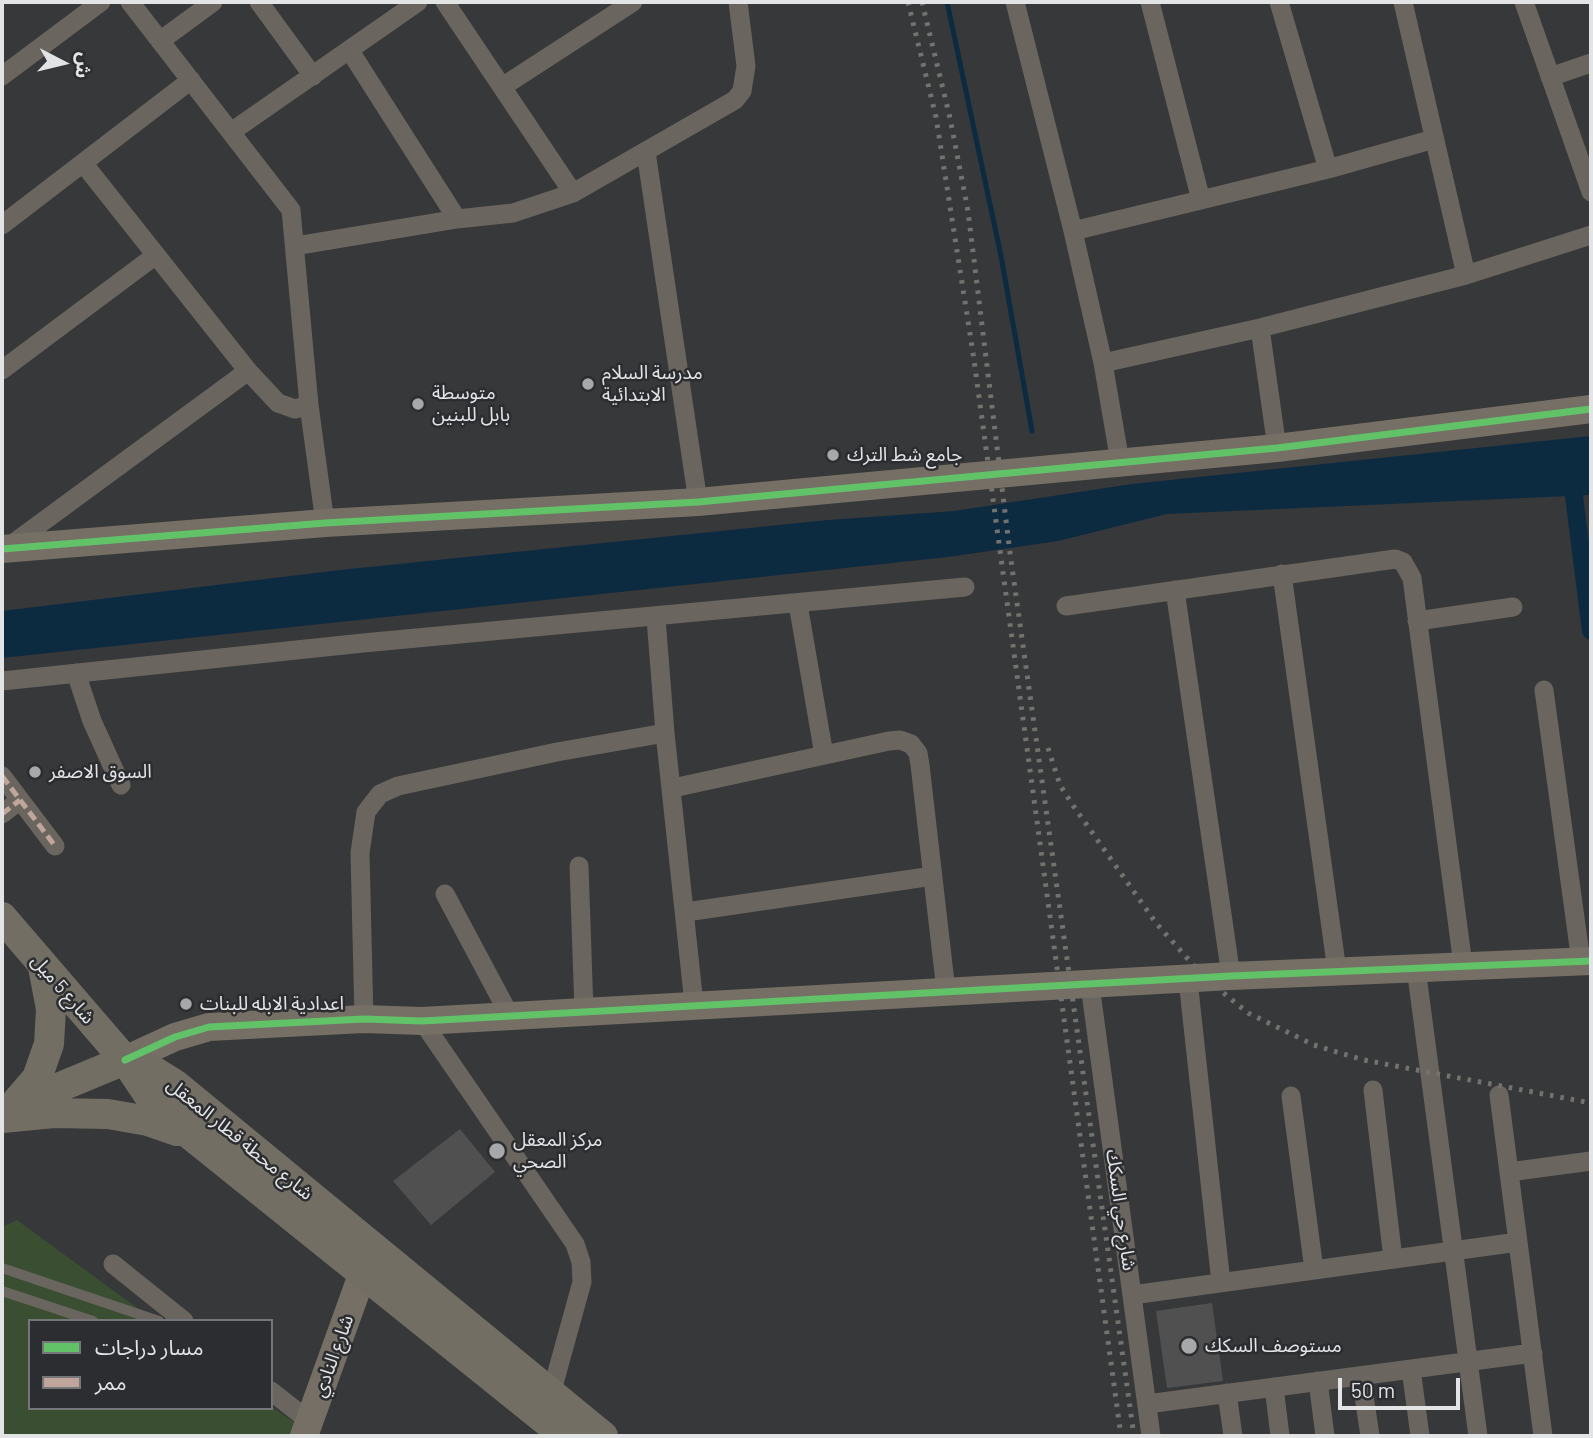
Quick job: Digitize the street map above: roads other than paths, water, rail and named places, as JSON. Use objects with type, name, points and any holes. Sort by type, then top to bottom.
[{"type":"main road","name":"شارع 5 ميل","points":[[2,917],[125,1060]]},
{"type":"main road","points":[[5,1112],[37,1078],[49,1044],[50,998],[43,967]]},
{"type":"main road","points":[[5,1112],[125,1060]]},
{"type":"main road","name":"شارع محطة قطار المعقل","points":[[125,1060],[157,1108],[362,1275],[550,1422],[603,1436]]},
{"type":"main road","name":"شارع محطة قطار المعقل","points":[[125,1060],[152,1070],[176,1085],[550,1422]]},
{"type":"main road","points":[[5,1112],[108,1114],[148,1121],[194,1139]]},
{"type":"street","points":[[2,76],[101,2]]},
{"type":"street","points":[[130,2],[291,210],[309,405],[325,523]]},
{"type":"street","points":[[160,41],[213,2]]},
{"type":"street","points":[[259,2],[313,76]]},
{"type":"street","points":[[231,132],[418,2]]},
{"type":"street","points":[[445,2],[573,193]]},
{"type":"street","points":[[502,87],[633,2]]},
{"type":"street","points":[[295,246],[457,219],[513,213],[573,193],[735,100],[741,91],[746,66],[738,2]]},
{"type":"street","points":[[1015,2],[1073,231],[1103,363],[1120,462]]},
{"type":"street","points":[[1150,2],[1201,201]]},
{"type":"street","points":[[1279,2],[1328,169]]},
{"type":"street","points":[[1403,2],[1466,275]]},
{"type":"street","points":[[1524,2],[1591,192]]},
{"type":"street","points":[[350,51],[457,219]]},
{"type":"street","points":[[1550,77],[1591,63]]},
{"type":"street","points":[[2,225],[191,80]]},
{"type":"street","points":[[1073,231],[1328,169],[1434,139]]},
{"type":"street","points":[[646,152],[698,502]]},
{"type":"street","points":[[83,163],[248,371],[278,402],[295,410],[309,405]]},
{"type":"street","points":[[1103,363],[1260,328],[1466,275],[1591,235]]},
{"type":"street","points":[[2,370],[156,255]]},
{"type":"street","points":[[1260,328],[1277,448]]},
{"type":"street","points":[[3,546],[248,371]]},
{"type":"street","points":[[3,546],[325,523],[698,502],[1277,448],[1591,409]]},
{"type":"street","points":[[1066,606],[1395,559],[1409,569],[1463,965]]},
{"type":"street","points":[[1282,574],[1337,971]]},
{"type":"street","points":[[2,681],[363,643],[656,618],[965,587]]},
{"type":"street","points":[[1175,590],[1231,976]]},
{"type":"street","points":[[798,604],[824,755]]},
{"type":"street","points":[[1418,621],[1513,607]]},
{"type":"street","points":[[656,618],[665,733],[673,788],[694,1004]]},
{"type":"street","points":[[76,673],[92,721],[121,785]]},
{"type":"street","points":[[125,1060],[174,1037],[209,1027],[365,1019],[422,1021],[1231,976],[1586,961],[1544,690]]},
{"type":"street","points":[[365,1019],[360,853],[366,812],[380,794],[398,786],[665,733]]},
{"type":"street","points":[[673,788],[889,741],[900,740],[911,744],[918,754],[946,992]]},
{"type":"street","points":[[2,776],[55,846]]},
{"type":"street","points":[[2,814],[20,800]]},
{"type":"street","points":[[579,866],[584,1011]]},
{"type":"street","points":[[686,912],[933,876]]},
{"type":"street","points":[[445,894],[510,1016]]},
{"type":"street","points":[[1416,968],[1478,1436]]},
{"type":"street","points":[[1188,980],[1221,1283]]},
{"type":"street","name":"شارع حي السكك","points":[[1090,985],[1152,1436]]},
{"type":"street","points":[[422,1021],[576,1244],[581,1262],[582,1282],[550,1422]]},
{"type":"street","points":[[1373,1090],[1393,1259]]},
{"type":"street","points":[[1499,1094],[1543,1436]]},
{"type":"street","points":[[1291,1096],[1314,1270]]},
{"type":"street","points":[[1509,1172],[1591,1161]]},
{"type":"street","points":[[1132,1295],[1518,1242]]},
{"type":"street","points":[[113,1264],[182,1319]]},
{"type":"street","name":"شارع النادي","points":[[306,1429],[362,1275]]},
{"type":"street","points":[[1147,1404],[1533,1353]]},
{"type":"street","points":[[1411,1369],[1420,1436]]},
{"type":"street","points":[[1361,1376],[1370,1436]]},
{"type":"street","points":[[1318,1381],[1325,1436]]},
{"type":"street","points":[[1273,1387],[1280,1436]]},
{"type":"street","points":[[273,1393],[306,1429]]},
{"type":"street","points":[[1227,1393],[1233,1436]]},
{"type":"lane","points":[[2,1268],[153,1319]]},
{"type":"lane","points":[[2,1291],[87,1319]]},
{"type":"water","points":[[1591,436],[1591,495],[1167,514],[1058,541],[948,557],[2,658],[2,611],[340,570],[828,520],[954,511],[1132,484]]},
{"type":"waterway","points":[[947,2],[1001,256],[1032,431]]},
{"type":"waterway","points":[[1574,496],[1591,631]]},
{"type":"railway","points":[[908,2],[936,117],[973,353],[1121,1436]]},
{"type":"railway","points":[[922,2],[950,118],[968,211],[1010,553],[1134,1436]]},
{"type":"railway","points":[[1048,748],[1060,785],[1156,923],[1204,977],[1248,1013],[1314,1045],[1364,1060],[1591,1103]]},
{"type":"place","name":"مدرسة السلام الابتدائية","points":[[588,384]]},
{"type":"place","name":"متوسطة بابل للبنين","points":[[418,404]]},
{"type":"place","name":"جامع شط الترك","points":[[833,455]]},
{"type":"place","name":"السوق الاصفر","points":[[35,772]]},
{"type":"place","name":"اعدادية الابله للبنات","points":[[186,1004]]},
{"type":"place","name":"مركز المعقل الصحي","points":[[497,1151]]},
{"type":"place","name":"مستوصف السكك","points":[[1189,1346]]}]
